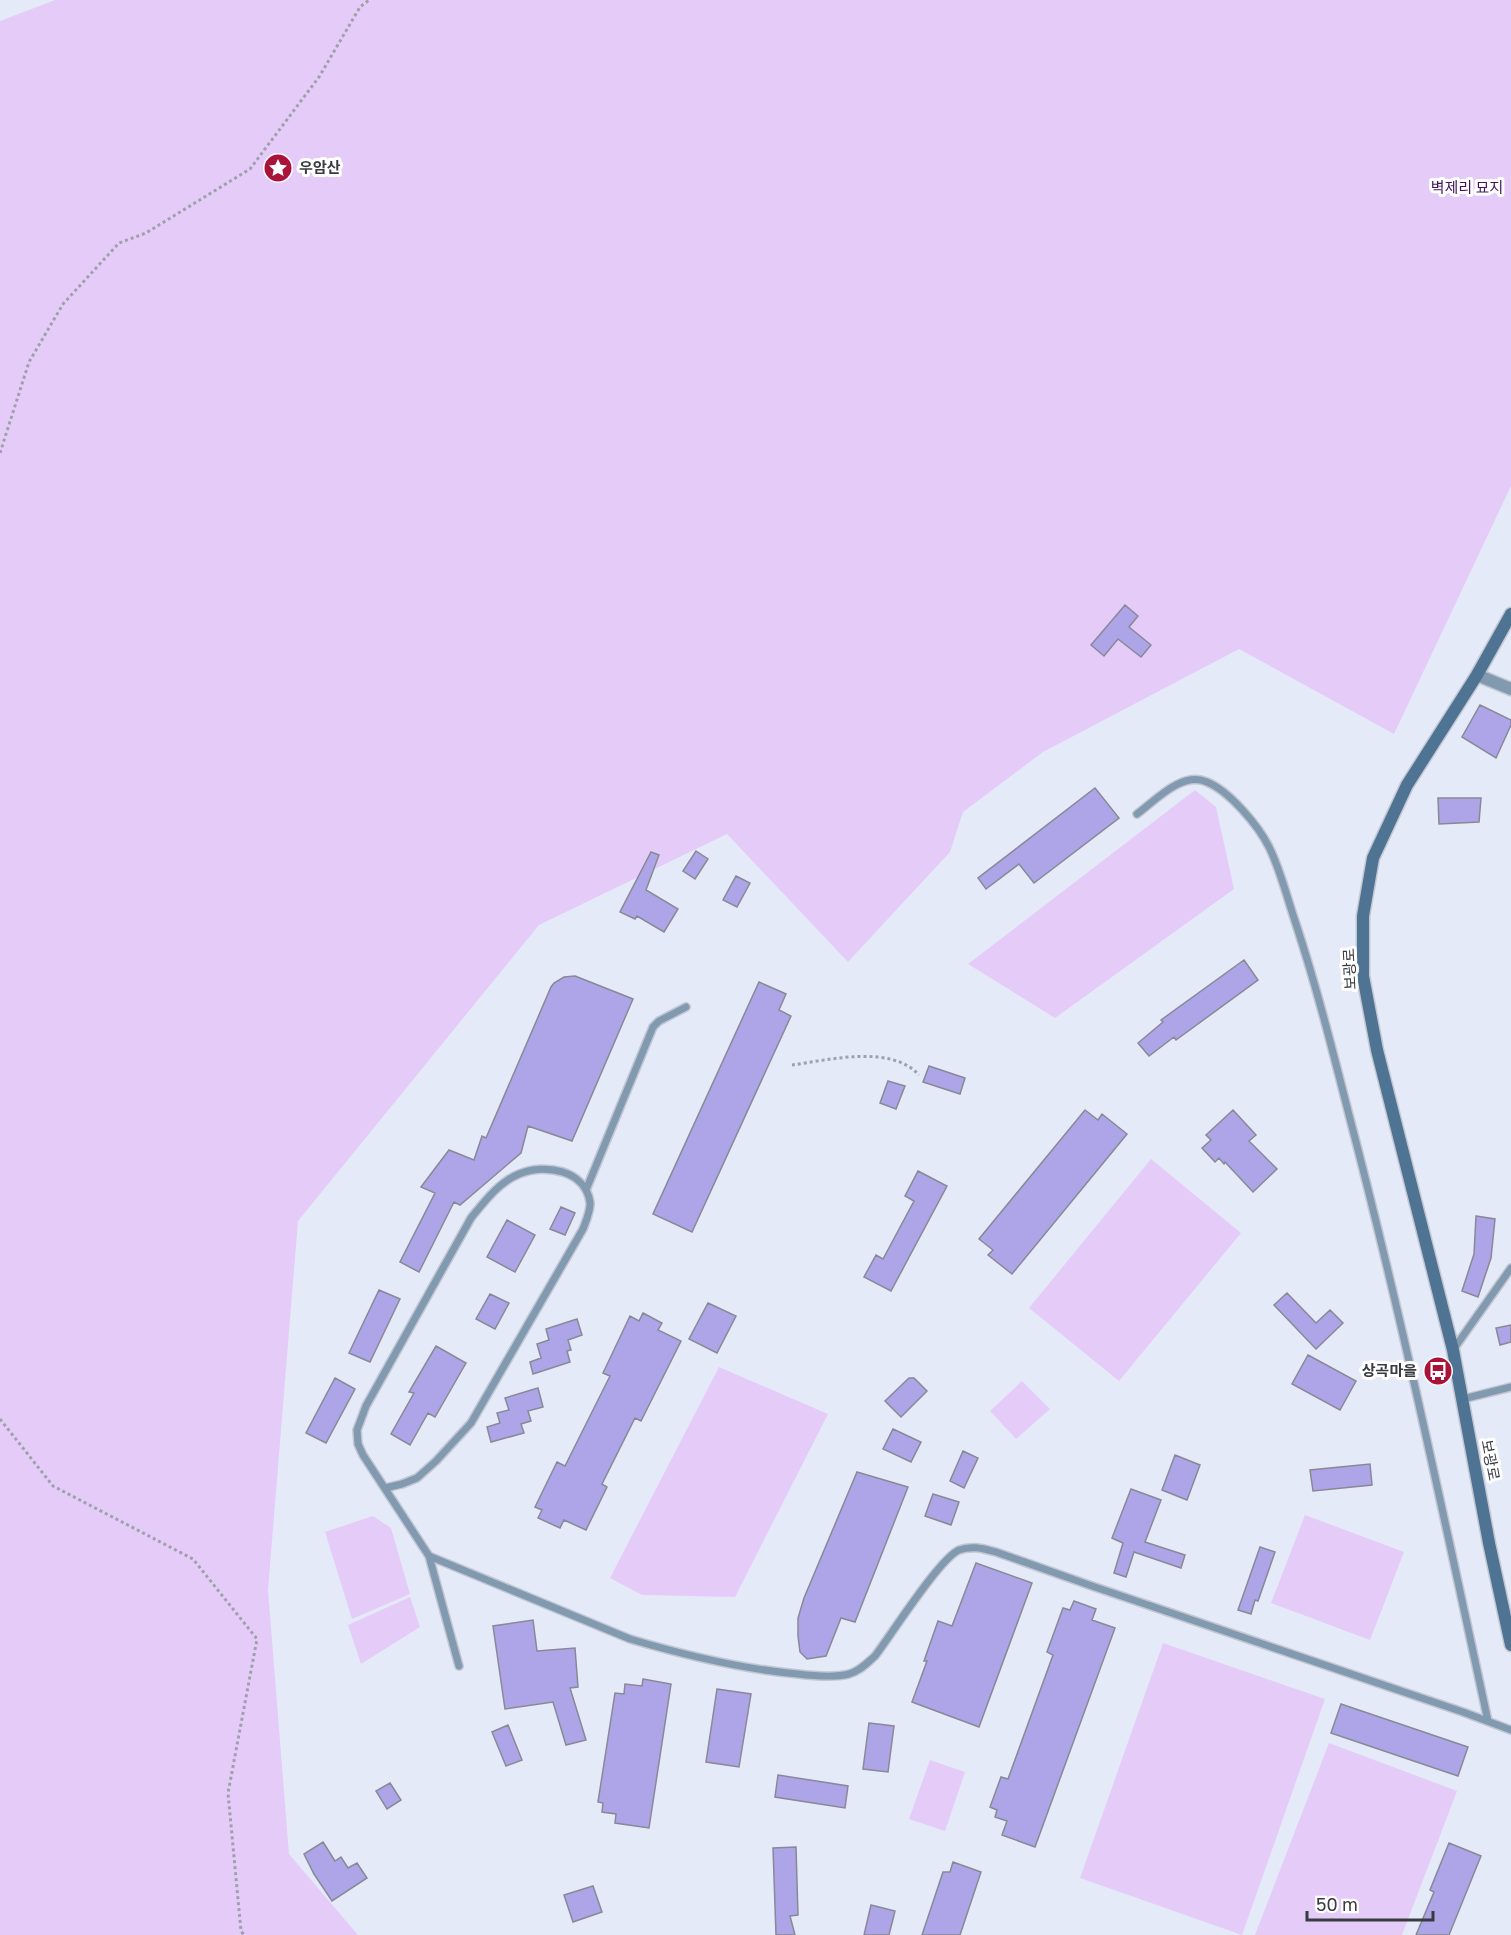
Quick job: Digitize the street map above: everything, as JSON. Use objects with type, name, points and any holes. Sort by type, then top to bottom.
[{"type":"main road","name":"보광로","points":[[1511,614],[1477,675],[1407,785],[1373,858],[1364,916],[1363,976],[1377,1050],[1454,1350],[1490,1552],[1511,1646]]},
{"type":"street","points":[[1477,675],[1511,689]]},
{"type":"lane","points":[[1137,814],[1179,783],[1196,778],[1206,781],[1221,789],[1257,828],[1278,870],[1317,990],[1406,1341],[1488,1721]]},
{"type":"lane","points":[[586,1190],[653,1027],[659,1021],[686,1007]]},
{"type":"lane","points":[[385,1488],[417,1478],[471,1424],[583,1229],[591,1205],[579,1179],[564,1172],[530,1171],[518,1174],[506,1181],[485,1200],[471,1218],[366,1406],[357,1430],[358,1444],[363,1455],[429,1556],[459,1666]]},
{"type":"lane","points":[[1454,1350],[1511,1268]]},
{"type":"lane","points":[[1463,1399],[1511,1387]]},
{"type":"lane","points":[[429,1556],[630,1639],[659,1648],[768,1671],[817,1676],[850,1674],[862,1668],[875,1656],[942,1563],[957,1551],[970,1547],[978,1548],[996,1552],[1511,1730]]},
{"type":"path","points":[[0,453],[29,362],[63,304],[119,243],[146,233],[250,169],[319,77],[360,7],[369,0]]},
{"type":"path","points":[[792,1065],[856,1056],[878,1057],[904,1062],[919,1075]]},
{"type":"path","points":[[0,1419],[53,1486],[192,1559],[257,1640],[228,1793],[241,1931],[244,1935]]},
{"type":"green space","name":"벽제리 묘지","points":[[55,0],[1511,0],[1511,486],[1394,734],[1239,649],[1043,752],[963,812],[950,852],[848,962],[727,834],[539,925],[298,1221],[268,1590],[289,1854],[358,1935],[0,1935],[0,21]]},
{"type":"green space","points":[[1195,790],[1216,807],[1234,889],[1055,1018],[968,964]]},
{"type":"green space","points":[[1151,1159],[1241,1233],[1119,1381],[1029,1308]]},
{"type":"green space","points":[[719,1367],[828,1414],[735,1597],[642,1595],[610,1578]]},
{"type":"green space","points":[[1022,1381],[1050,1409],[1016,1439],[990,1411]]},
{"type":"green space","points":[[1305,1515],[1404,1552],[1370,1640],[1271,1603]]},
{"type":"green space","points":[[373,1516],[391,1528],[410,1594],[352,1619],[325,1532]]},
{"type":"green space","points":[[410,1597],[420,1627],[361,1664],[348,1625]]},
{"type":"green space","points":[[1163,1643],[1325,1699],[1242,1935],[1080,1878]]},
{"type":"green space","points":[[1329,1743],[1457,1791],[1402,1935],[1255,1935]]},
{"type":"green space","points":[[930,1760],[965,1772],[945,1831],[909,1819]]},
{"type":"building","points":[[1125,605],[1138,616],[1129,627],[1151,645],[1141,657],[1118,639],[1104,656],[1091,645]]},
{"type":"building","points":[[1480,705],[1511,720],[1511,725],[1496,758],[1462,737]]},
{"type":"building","points":[[1095,788],[1119,818],[1034,883],[1019,864],[986,889],[978,878]]},
{"type":"building","points":[[1438,798],[1481,798],[1479,822],[1439,824]]},
{"type":"building","points":[[696,851],[708,859],[695,879],[683,871]]},
{"type":"building","points":[[651,852],[659,855],[646,890],[678,909],[664,932],[637,916],[635,919],[620,912]]},
{"type":"building","points":[[736,876],[750,883],[737,907],[723,900]]},
{"type":"building","points":[[1244,960],[1258,980],[1176,1040],[1174,1037],[1149,1056],[1138,1043],[1163,1022],[1161,1020]]},
{"type":"building","points":[[575,976],[633,999],[572,1141],[528,1126],[521,1153],[460,1205],[454,1202],[419,1272],[400,1262],[435,1193],[421,1187],[449,1150],[474,1160],[482,1136],[486,1138],[551,987],[564,977]]},
{"type":"building","points":[[759,982],[786,994],[779,1010],[791,1016],[692,1232],[653,1214]]},
{"type":"building","points":[[929,1066],[965,1078],[960,1094],[923,1082]]},
{"type":"building","points":[[888,1081],[905,1086],[896,1109],[880,1103]]},
{"type":"building","points":[[1085,1110],[1098,1120],[1102,1114],[1127,1134],[1012,1274],[988,1255],[993,1250],[979,1239]]},
{"type":"building","points":[[1233,1110],[1256,1135],[1249,1141],[1277,1169],[1253,1192],[1225,1162],[1224,1164],[1219,1158],[1215,1162],[1202,1148],[1211,1140],[1206,1135]]},
{"type":"building","points":[[918,1171],[947,1186],[891,1291],[864,1277],[876,1255],[883,1259],[914,1201],[905,1196]]},
{"type":"building","points":[[561,1207],[575,1213],[565,1235],[550,1229]]},
{"type":"building","points":[[1476,1216],[1495,1219],[1491,1258],[1478,1297],[1462,1291],[1474,1254]]},
{"type":"building","points":[[507,1220],[535,1235],[515,1272],[487,1257]]},
{"type":"building","points":[[379,1290],[400,1299],[370,1362],[349,1353]]},
{"type":"building","points":[[1287,1293],[1316,1323],[1330,1310],[1343,1323],[1316,1349],[1274,1305]]},
{"type":"building","points":[[490,1294],[509,1303],[495,1329],[476,1319]]},
{"type":"building","points":[[708,1303],[736,1316],[717,1353],[689,1339]]},
{"type":"building","points":[[643,1313],[662,1323],[658,1330],[681,1341],[641,1421],[635,1418],[602,1484],[607,1487],[586,1530],[564,1520],[560,1528],[538,1518],[542,1510],[535,1507],[557,1462],[565,1466],[610,1376],[603,1373],[630,1316],[639,1321]]},
{"type":"building","points":[[577,1319],[582,1335],[568,1340],[571,1350],[567,1351],[570,1362],[533,1374],[530,1362],[541,1358],[537,1344],[549,1340],[546,1329]]},
{"type":"building","points":[[1511,1325],[1511,1342],[1500,1345],[1496,1328]]},
{"type":"building","points":[[436,1346],[466,1363],[435,1417],[428,1413],[410,1445],[391,1434],[414,1393],[409,1392]]},
{"type":"building","points":[[1308,1355],[1356,1381],[1340,1410],[1292,1384]]},
{"type":"building","points":[[335,1378],[355,1389],[326,1443],[306,1433]]},
{"type":"building","points":[[909,1378],[914,1378],[927,1391],[901,1417],[885,1401]]},
{"type":"building","points":[[538,1388],[543,1407],[528,1411],[531,1421],[521,1424],[524,1433],[491,1442],[487,1427],[500,1423],[497,1413],[509,1410],[505,1398]]},
{"type":"building","points":[[893,1429],[921,1442],[911,1462],[883,1449]]},
{"type":"building","points":[[963,1451],[978,1458],[964,1488],[950,1481]]},
{"type":"building","points":[[1175,1455],[1200,1465],[1187,1500],[1162,1490]]},
{"type":"building","points":[[1370,1464],[1372,1485],[1313,1491],[1310,1470]]},
{"type":"building","points":[[857,1472],[908,1487],[855,1622],[841,1618],[826,1656],[807,1659],[800,1652],[798,1618],[804,1598]]},
{"type":"building","points":[[1131,1489],[1161,1500],[1145,1542],[1185,1555],[1181,1568],[1134,1552],[1126,1577],[1114,1573],[1123,1543],[1112,1538]]},
{"type":"building","points":[[933,1494],[959,1502],[951,1525],[925,1516]]},
{"type":"building","points":[[1260,1547],[1275,1552],[1258,1601],[1255,1600],[1251,1614],[1238,1610]]},
{"type":"building","points":[[976,1563],[1032,1583],[979,1727],[912,1702],[938,1621],[952,1626]]},
{"type":"building","points":[[1074,1601],[1096,1609],[1092,1620],[1115,1628],[1035,1847],[1002,1835],[1007,1821],[995,1817],[997,1810],[990,1807],[1001,1777],[1008,1779],[1053,1655],[1047,1652],[1063,1608],[1070,1610]]},
{"type":"building","points":[[533,1620],[537,1651],[575,1648],[578,1687],[570,1688],[586,1740],[566,1745],[553,1702],[505,1709],[493,1626]]},
{"type":"building","points":[[643,1679],[671,1684],[649,1828],[615,1823],[616,1814],[602,1812],[603,1803],[598,1802],[615,1693],[624,1694],[625,1684],[642,1686]]},
{"type":"building","points":[[717,1689],[751,1694],[739,1767],[706,1762]]},
{"type":"building","points":[[1341,1704],[1468,1747],[1458,1776],[1331,1733]]},
{"type":"building","points":[[869,1723],[894,1726],[888,1772],[863,1769]]},
{"type":"building","points":[[508,1725],[522,1760],[506,1766],[492,1732]]},
{"type":"building","points":[[778,1775],[848,1786],[845,1808],[775,1797]]},
{"type":"building","points":[[390,1783],[401,1800],[387,1809],[376,1791]]},
{"type":"building","points":[[323,1842],[335,1861],[341,1857],[348,1868],[357,1863],[367,1878],[332,1901],[304,1854]]},
{"type":"building","points":[[1449,1843],[1481,1856],[1449,1935],[1416,1935],[1434,1892],[1430,1890]]},
{"type":"building","points":[[796,1847],[798,1915],[790,1916],[795,1935],[776,1935],[773,1848]]},
{"type":"building","points":[[953,1862],[981,1872],[960,1935],[922,1935],[943,1872],[950,1872]]},
{"type":"building","points":[[593,1886],[602,1912],[573,1922],[564,1895]]},
{"type":"building","points":[[871,1905],[895,1911],[889,1935],[864,1935]]},
{"type":"place","name":"우암산","points":[[278,168]]},
{"type":"place","name":"상곡마을","points":[[1438,1371]]}]
